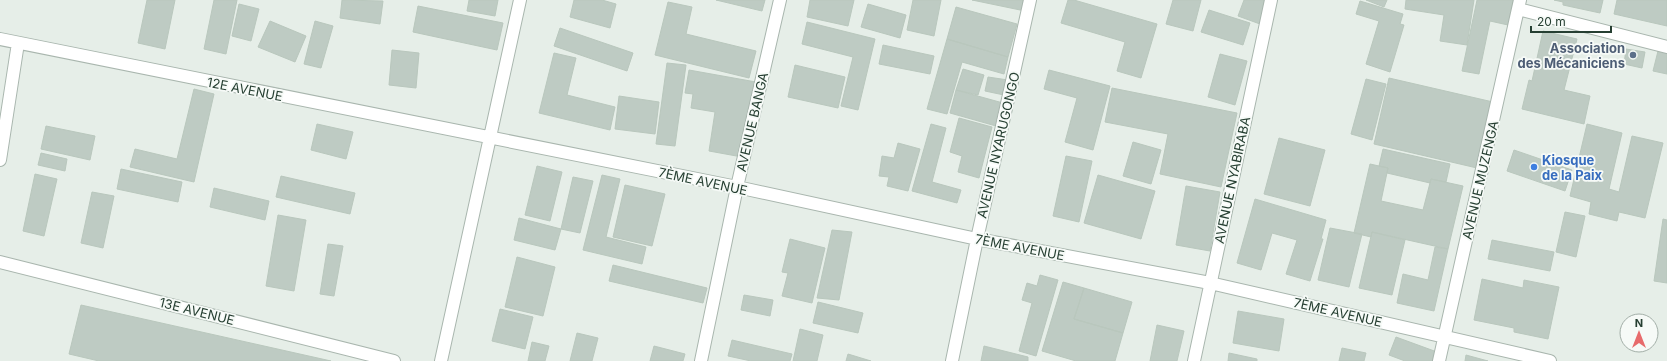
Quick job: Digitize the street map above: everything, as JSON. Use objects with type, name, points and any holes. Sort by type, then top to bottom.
[{"type":"street","points":[[441,361],[520,0]]},
{"type":"street","name":"AVENUE BANGA","points":[[701,361],[737,188],[780,0]]},
{"type":"street","name":"AVENUE NYARUGONGO","points":[[952,361],[977,239],[1030,0]]},
{"type":"street","name":"AVENUE NYABIRABA","points":[[1194,361],[1271,0]]},
{"type":"street","points":[[1519,4],[1667,47]]},
{"type":"street","name":"AVENUE MUZENGA","points":[[1439,361],[1519,4]]},
{"type":"street","name":"12E AVENUE","points":[[0,39],[490,138]]},
{"type":"street","points":[[0,160],[18,43]]},
{"type":"street","name":"7ÈME AVENUE","points":[[490,138],[737,188],[977,239],[1210,283],[1550,361]]},
{"type":"street","name":"13E AVENUE","points":[[0,262],[394,361]]},
{"type":"building","points":[[147,0],[175,0],[165,49],[138,43]]},
{"type":"building","points":[[214,0],[237,0],[226,54],[204,49]]},
{"type":"building","points":[[342,0],[383,1],[380,24],[340,18]]},
{"type":"building","points":[[469,0],[498,0],[495,16],[467,11]]},
{"type":"building","points":[[574,0],[602,0],[616,4],[610,28],[570,17]]},
{"type":"building","points":[[716,0],[765,0],[762,11]]},
{"type":"building","points":[[810,0],[854,0],[848,26],[807,17]]},
{"type":"building","points":[[913,0],[941,0],[934,36],[907,30]]},
{"type":"building","points":[[972,0],[1027,0],[1025,11]]},
{"type":"building","points":[[1068,0],[1074,0],[1157,24],[1141,78],[1117,71],[1125,42],[1061,23]]},
{"type":"building","points":[[1173,0],[1201,0],[1193,31],[1166,24]]},
{"type":"building","points":[[1244,0],[1268,0],[1260,24],[1238,16]]},
{"type":"building","points":[[1366,0],[1387,0],[1384,7]]},
{"type":"building","points":[[1406,0],[1474,0],[1467,45],[1440,41],[1444,15],[1405,9]]},
{"type":"building","points":[[1477,0],[1513,0],[1508,25],[1490,21],[1479,74],[1462,71]]},
{"type":"building","points":[[1554,0],[1603,0],[1600,13],[1563,5],[1563,2]]},
{"type":"building","points":[[1617,0],[1667,0],[1667,26],[1614,14]]},
{"type":"building","points":[[1360,1],[1403,14],[1400,24],[1404,25],[1390,72],[1366,64],[1379,21],[1356,14]]},
{"type":"building","points":[[668,2],[692,7],[686,34],[756,51],[749,78],[655,55]]},
{"type":"building","points":[[239,4],[259,9],[251,41],[232,36]]},
{"type":"building","points":[[868,4],[906,15],[900,38],[861,27]]},
{"type":"building","points":[[418,6],[503,23],[497,50],[413,32]]},
{"type":"building","points":[[956,7],[1017,24],[1008,57],[947,39]]},
{"type":"building","points":[[1209,10],[1250,23],[1243,45],[1201,32]]},
{"type":"building","points":[[270,21],[306,36],[295,62],[258,47]]},
{"type":"building","points":[[315,21],[333,26],[321,68],[304,64]]},
{"type":"building","points":[[807,22],[875,39],[858,110],[841,106],[853,57],[802,44]]},
{"type":"building","points":[[560,28],[633,53],[627,71],[554,46]]},
{"type":"building","points":[[1543,31],[1577,39],[1564,90],[1590,96],[1584,124],[1522,109],[1529,80],[1532,81]]},
{"type":"building","points":[[947,39],[1008,57],[1004,74],[962,62],[947,114],[927,109]]},
{"type":"building","points":[[883,45],[934,56],[930,74],[879,64]]},
{"type":"building","points":[[1626,49],[1645,52],[1642,68],[1624,64]]},
{"type":"building","points":[[392,50],[419,53],[416,88],[389,85]]},
{"type":"building","points":[[1658,51],[1667,53],[1667,74],[1653,71]]},
{"type":"building","points":[[554,53],[576,58],[567,95],[615,107],[610,130],[539,113]]},
{"type":"building","points":[[1220,54],[1247,61],[1235,105],[1208,97]]},
{"type":"building","points":[[667,63],[686,65],[675,146],[656,144]]},
{"type":"building","points":[[795,65],[845,77],[838,108],[788,97]]},
{"type":"building","points":[[963,69],[984,75],[978,95],[956,90]]},
{"type":"building","points":[[689,70],[756,82],[742,157],[709,151],[715,112],[691,108],[693,94],[685,93]]},
{"type":"building","points":[[1049,70],[1110,86],[1093,150],[1065,142],[1077,98],[1044,89]]},
{"type":"building","points":[[988,77],[1008,80],[1004,95],[985,91]]},
{"type":"building","points":[[1389,78],[1493,102],[1477,168],[1374,144]]},
{"type":"building","points":[[1366,79],[1386,84],[1372,140],[1351,134]]},
{"type":"building","points":[[1112,88],[1237,113],[1221,187],[1160,174],[1168,134],[1105,122]]},
{"type":"building","points":[[194,89],[214,94],[194,182],[130,167],[135,149],[177,159]]},
{"type":"building","points":[[956,90],[1003,103],[996,126],[950,113]]},
{"type":"building","points":[[619,96],[659,102],[655,134],[615,129]]},
{"type":"building","points":[[959,118],[992,127],[979,178],[958,172],[962,156],[950,152]]},
{"type":"building","points":[[317,124],[353,132],[346,159],[311,150]]},
{"type":"building","points":[[931,124],[946,128],[932,182],[961,190],[957,203],[912,191]]},
{"type":"building","points":[[1587,124],[1622,133],[1609,189],[1619,192],[1632,136],[1663,143],[1645,218],[1619,212],[1617,221],[1589,214],[1591,202],[1570,196]]},
{"type":"building","points":[[46,126],[95,136],[90,160],[41,149]]},
{"type":"building","points":[[1279,138],[1325,150],[1310,206],[1264,194]]},
{"type":"building","points":[[1133,142],[1161,150],[1151,184],[1123,176]]},
{"type":"building","points":[[898,143],[920,149],[908,191],[887,186],[889,177],[879,176],[882,156],[894,158]]},
{"type":"building","points":[[1383,149],[1450,164],[1446,182],[1431,179],[1430,183],[1387,173],[1388,168],[1379,166]]},
{"type":"building","points":[[1514,150],[1572,170],[1565,191],[1507,171]]},
{"type":"building","points":[[41,153],[67,159],[65,171],[38,165]]},
{"type":"building","points":[[1066,156],[1092,161],[1079,222],[1053,216]]},
{"type":"building","points":[[1370,164],[1388,168],[1381,201],[1423,210],[1431,179],[1463,186],[1448,249],[1372,232],[1371,237],[1354,233]]},
{"type":"building","points":[[537,166],[562,172],[550,221],[525,215]]},
{"type":"building","points":[[121,169],[182,182],[178,202],[117,189]]},
{"type":"building","points":[[35,174],[57,179],[44,236],[23,231]]},
{"type":"building","points":[[602,175],[620,179],[606,237],[646,247],[642,264],[583,250]]},
{"type":"building","points":[[1098,175],[1155,191],[1141,239],[1084,223]]},
{"type":"building","points":[[281,176],[355,193],[350,214],[276,197]]},
{"type":"building","points":[[573,177],[593,181],[580,233],[561,229]]},
{"type":"building","points":[[625,185],[665,194],[652,246],[613,237]]},
{"type":"building","points":[[1186,186],[1220,192],[1210,251],[1176,245]]},
{"type":"building","points":[[214,188],[269,201],[265,220],[210,207]]},
{"type":"building","points":[[92,192],[114,196],[103,248],[81,243]]},
{"type":"building","points":[[1255,199],[1326,220],[1321,239],[1323,239],[1310,281],[1286,274],[1297,240],[1272,233],[1261,270],[1237,263]]},
{"type":"building","points":[[1565,212],[1585,216],[1576,257],[1556,252]]},
{"type":"building","points":[[278,215],[306,220],[294,291],[266,286]]},
{"type":"building","points":[[519,218],[561,229],[555,250],[514,240]]},
{"type":"building","points":[[1663,219],[1667,220],[1667,283],[1654,281]]},
{"type":"building","points":[[1330,228],[1362,234],[1349,287],[1318,280]]},
{"type":"building","points":[[832,230],[852,232],[839,300],[817,298]]},
{"type":"building","points":[[1372,232],[1405,240],[1392,295],[1359,288]]},
{"type":"building","points":[[790,239],[825,248],[812,303],[782,296],[788,273],[782,272]]},
{"type":"building","points":[[1492,240],[1554,252],[1550,271],[1488,259]]},
{"type":"building","points":[[328,244],[343,246],[334,296],[320,294]]},
{"type":"building","points":[[1435,247],[1448,249],[1434,311],[1397,303],[1403,274],[1428,280]]},
{"type":"building","points":[[517,257],[555,267],[543,316],[505,307]]},
{"type":"building","points":[[613,265],[707,288],[703,303],[609,281]]},
{"type":"building","points":[[1040,275],[1058,280],[1036,356],[1019,351],[1032,303],[1022,300],[1027,283],[1037,286]]},
{"type":"building","points":[[1482,279],[1523,288],[1524,280],[1559,287],[1548,339],[1514,332],[1514,328],[1474,320]]},
{"type":"building","points":[[1063,282],[1084,288],[1074,319],[1123,333],[1115,361],[1076,361],[1042,351]]},
{"type":"building","points":[[1084,288],[1132,302],[1123,333],[1074,319]]},
{"type":"building","points":[[744,295],[773,300],[770,316],[741,310]]},
{"type":"building","points":[[818,302],[863,313],[858,333],[813,323]]},
{"type":"building","points":[[81,305],[331,361],[99,361],[69,354]]},
{"type":"building","points":[[500,309],[533,317],[525,349],[492,341]]},
{"type":"building","points":[[1238,311],[1284,319],[1279,351],[1233,343]]},
{"type":"building","points":[[1157,325],[1184,331],[1177,361],[1150,361]]},
{"type":"building","points":[[800,329],[823,335],[817,361],[793,361]]},
{"type":"building","points":[[577,333],[598,338],[592,361],[570,361]]},
{"type":"building","points":[[1396,337],[1437,352],[1433,361],[1405,361],[1389,355]]},
{"type":"building","points":[[732,340],[792,354],[790,361],[751,361],[728,356]]},
{"type":"building","points":[[532,342],[549,346],[545,361],[528,361]]},
{"type":"building","points":[[654,346],[685,354],[683,361],[650,361]]},
{"type":"building","points":[[984,346],[1028,357],[1028,361],[981,361]]},
{"type":"building","points":[[1342,348],[1366,353],[1364,361],[1339,361]]},
{"type":"building","points":[[1229,353],[1257,359],[1257,361],[1228,361]]},
{"type":"building","points":[[848,354],[871,361],[846,361]]},
{"type":"building","points":[[1466,355],[1488,361],[1465,361]]},
{"type":"place","name":"Association des Mécaniciens","points":[[1633,55]]},
{"type":"place","name":"Kiosque de la Paix","points":[[1534,167]]}]
